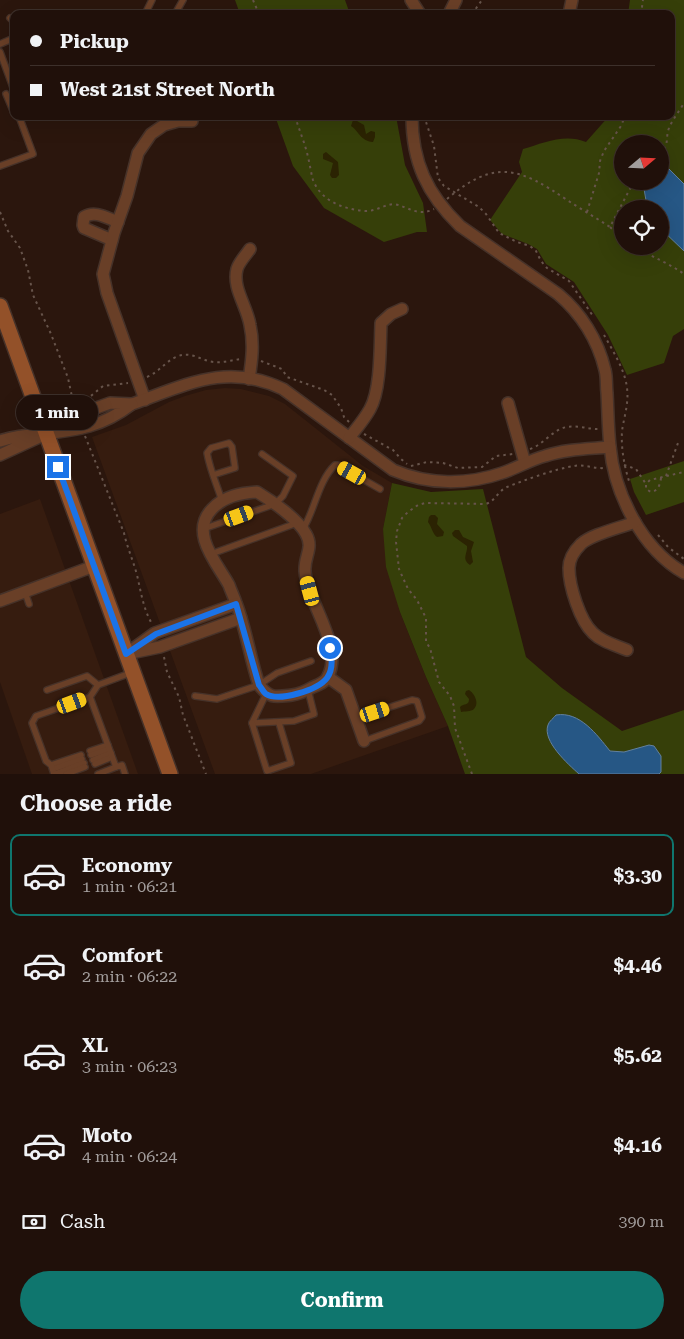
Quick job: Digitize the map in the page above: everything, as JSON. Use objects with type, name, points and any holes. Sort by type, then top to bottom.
[{"type":"main road","points":[[0,306],[170,774]]},
{"type":"street","points":[[412,120],[415,152],[419,168],[429,187],[447,213],[460,226],[558,294],[581,317],[598,349],[606,371],[610,447],[616,480],[635,522],[661,555],[684,573]]},
{"type":"street","points":[[145,400],[107,293],[103,274],[138,153],[151,134],[164,125],[178,121],[192,121]]},
{"type":"street","points":[[112,240],[84,228],[82,225],[84,217],[88,214],[98,214],[118,222]]},
{"type":"street","points":[[250,249],[237,267],[236,279],[238,290],[250,322],[253,344],[250,379]]},
{"type":"street","points":[[349,438],[370,410],[374,400],[379,367],[381,323],[391,314],[402,309]]},
{"type":"street","points":[[0,441],[10,437],[82,429],[116,417],[132,404],[209,378],[234,376],[269,382],[283,389],[393,470],[424,480],[447,482],[476,480],[504,473],[545,456],[570,450],[610,447]]},
{"type":"street","points":[[0,455],[46,434],[75,410],[110,402],[132,404]]},
{"type":"street","points":[[508,403],[525,463]]},
{"type":"street","points":[[257,492],[275,504],[300,526],[310,544],[305,571],[333,658],[328,677],[323,682],[302,693],[278,697],[262,689],[229,585],[206,544],[203,529],[206,515],[217,503],[222,501],[240,493],[257,492]]},
{"type":"street","points":[[627,650],[601,640],[591,631],[578,607],[569,568],[571,559],[582,543],[635,522]]},
{"type":"street","points":[[0,601],[94,566]]},
{"type":"street","points":[[126,654],[156,634],[236,604]]},
{"type":"street","points":[[126,654],[160,646],[241,618]]},
{"type":"street","points":[[328,677],[346,690],[364,741]]},
{"type":"lane","points":[[0,52],[10,80]]},
{"type":"lane","points":[[3,96],[10,107]]},
{"type":"lane","points":[[1,164],[33,154],[20,120]]},
{"type":"lane","points":[[213,475],[235,468],[232,447],[229,443],[208,450],[207,453],[213,475],[222,501]]},
{"type":"lane","points":[[203,529],[275,504],[283,496],[293,476],[262,454]]},
{"type":"lane","points":[[211,554],[300,526],[310,517],[320,490],[335,465],[380,488]]},
{"type":"lane","points":[[25,592],[30,604]]},
{"type":"lane","points":[[279,723],[290,763],[267,771],[252,723],[262,689],[277,673],[311,661]]},
{"type":"lane","points":[[66,774],[83,761],[53,771],[46,761],[32,723],[36,716],[90,696],[98,685],[132,672]]},
{"type":"lane","points":[[48,690],[87,676],[98,685]]},
{"type":"lane","points":[[195,696],[216,699],[262,689]]},
{"type":"lane","points":[[252,723],[294,721],[314,714],[308,690]]},
{"type":"lane","points":[[90,696],[116,767]]},
{"type":"lane","points":[[356,718],[412,700],[417,701],[422,717],[418,721],[364,741]]},
{"type":"lane","points":[[110,751],[92,758],[110,751]]},
{"type":"lane","points":[[98,774],[122,765],[125,774]]},
{"type":"path","points":[[675,118],[684,103]]},
{"type":"path","points":[[425,120],[434,146],[438,178],[444,186],[483,211],[499,233],[530,246],[536,251],[547,268],[573,285],[596,322]]},
{"type":"path","points":[[587,212],[599,173],[600,161],[623,120]]},
{"type":"path","points":[[669,135],[670,126],[674,120]]},
{"type":"path","points":[[610,227],[629,190]]},
{"type":"path","points":[[0,212],[8,231],[20,248],[28,270],[32,295],[51,334],[68,378],[75,410],[103,386],[138,380],[156,373],[178,356],[189,355],[200,356],[212,362],[243,359],[260,361],[282,369],[287,377],[324,390],[332,395],[342,408],[344,417],[356,428],[370,438],[385,444],[410,466],[427,462],[443,463],[458,468],[482,467],[496,456],[536,447],[565,427],[576,426],[596,430],[609,427],[622,429]]},
{"type":"path","points":[[591,215],[614,231]]},
{"type":"path","points":[[648,255],[672,266],[684,274]]},
{"type":"path","points":[[600,328],[625,378],[627,407],[622,429],[623,455],[630,486]]},
{"type":"path","points":[[82,429],[124,533],[137,575],[141,597],[156,634]]},
{"type":"path","points":[[666,477],[678,443]]},
{"type":"path","points":[[472,774],[455,728],[454,706],[450,696],[439,682],[432,655],[426,642],[426,618],[417,600],[408,589],[399,569],[396,542],[397,531],[402,518],[418,505],[455,502],[486,504],[505,488],[563,469]]},
{"type":"path","points":[[661,478],[657,489],[651,492],[646,489],[648,481],[684,472]]},
{"type":"path","points":[[656,534],[668,547],[684,559]]},
{"type":"path","points":[[160,646],[167,672],[179,697],[183,715],[206,774]]},
{"type":"shaded area","points":[[241,389],[269,396],[285,404],[363,466],[392,483],[383,529],[400,612],[448,726],[311,774],[215,774],[92,437],[126,425],[169,402],[185,396],[206,390]]},
{"type":"shaded area","points":[[40,499],[138,774],[32,774],[0,682],[0,514]]},
{"type":"green space","points":[[235,0],[345,0],[349,10],[239,10]]},
{"type":"green space","points":[[630,0],[684,0],[684,329],[673,336],[664,363],[627,375],[608,335],[574,282],[546,264],[537,249],[502,234],[490,220],[522,172],[519,162],[523,149],[562,139],[578,139],[586,142],[605,120],[675,120],[675,10],[629,10]]},
{"type":"green space","points":[[276,120],[397,120],[405,165],[423,203],[427,232],[417,232],[384,242],[324,208],[293,166]]},
{"type":"green space","points":[[684,461],[684,502],[646,515],[634,492],[630,479]]},
{"type":"green space","points":[[392,483],[431,492],[483,489],[526,657],[562,688],[622,731],[684,710],[684,774],[465,774],[448,726],[400,612],[386,567],[383,529]]},
{"type":"sand","points":[[353,120],[364,125],[366,134],[371,131],[375,132],[373,142],[362,138],[351,126]]},
{"type":"sand","points":[[326,152],[338,162],[339,175],[336,178],[332,178],[330,175],[333,163],[323,159],[323,154]]},
{"type":"sand","points":[[431,515],[435,515],[438,518],[437,524],[444,532],[443,536],[437,537],[434,534],[428,522]]},
{"type":"sand","points":[[455,530],[459,530],[463,537],[474,542],[471,551],[473,562],[470,565],[465,558],[467,546],[453,536],[452,533]]},
{"type":"sand","points":[[469,690],[476,698],[476,707],[471,711],[461,712],[460,707],[469,701],[465,694]]},
{"type":"water","points":[[669,169],[684,184],[684,251],[669,237],[669,200],[646,200],[644,190],[669,190]]},
{"type":"water","points":[[556,715],[565,715],[580,720],[594,732],[610,751],[624,752],[649,745],[654,746],[661,756],[661,772],[659,774],[579,774],[557,752],[549,738],[548,725]]},
{"type":"route","points":[[58,467],[126,654],[156,634],[236,604],[259,685],[266,694],[278,697],[302,693],[323,682],[328,677],[333,658],[330,648]]}]
